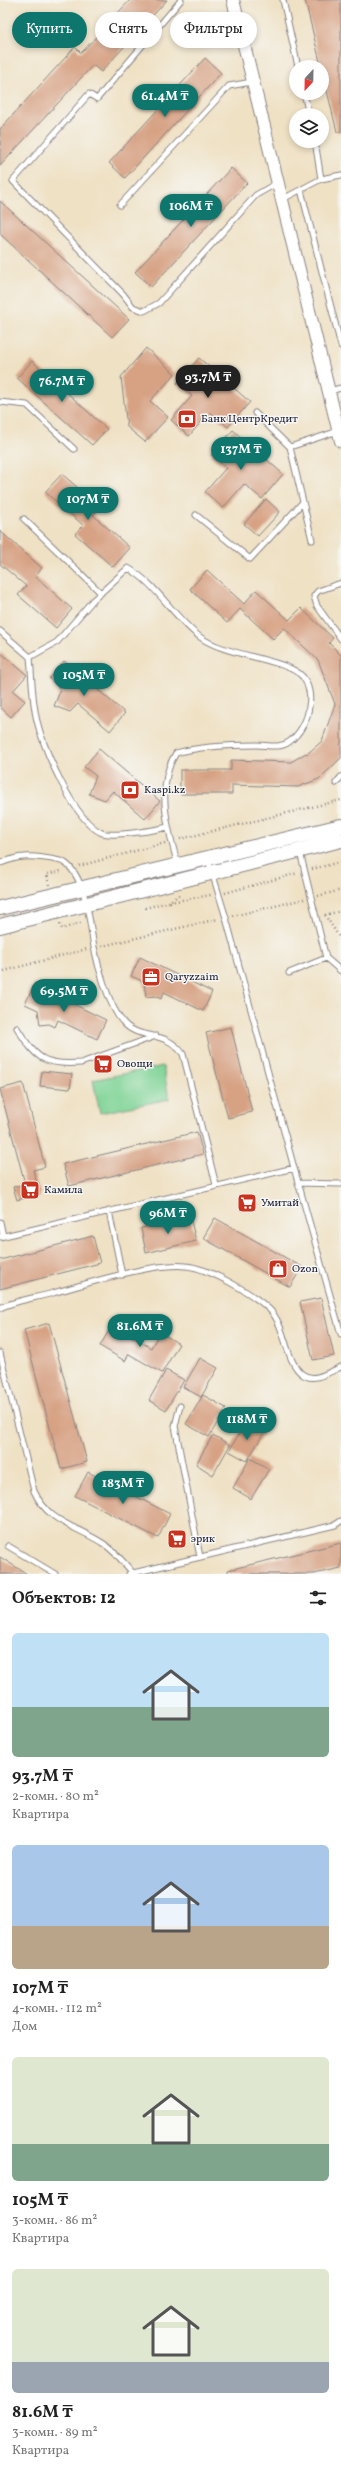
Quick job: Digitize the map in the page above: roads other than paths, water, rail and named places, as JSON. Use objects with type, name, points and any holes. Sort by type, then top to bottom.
[{"type":"main road","points":[[0,908],[207,856],[341,826]]},
{"type":"main road","points":[[0,926],[341,840]]},
{"type":"street","points":[[233,0],[340,436]]},
{"type":"lane","points":[[181,0],[97,99],[89,94],[13,181],[133,306],[144,311],[159,303],[256,195],[278,183]]},
{"type":"lane","points":[[283,0],[296,60]]},
{"type":"lane","points":[[120,205],[229,86],[253,82]]},
{"type":"lane","points":[[316,148],[321,179]]},
{"type":"lane","points":[[282,200],[321,179],[341,175]]},
{"type":"lane","points":[[301,190],[341,346]]},
{"type":"lane","points":[[329,391],[341,388]]},
{"type":"lane","points":[[0,402],[27,405],[74,449]]},
{"type":"lane","points":[[255,413],[290,447],[312,540]]},
{"type":"lane","points":[[290,447],[340,436]]},
{"type":"lane","points":[[196,515],[250,559],[303,502]]},
{"type":"lane","points":[[24,519],[101,593]]},
{"type":"lane","points":[[30,657],[57,642],[101,593],[128,568],[147,582],[199,637],[216,647],[280,665],[303,677],[309,691],[308,715],[302,728],[288,743],[275,747],[258,745],[176,753],[169,763],[164,785],[168,827],[182,879]]},
{"type":"lane","points":[[341,583],[318,591],[314,596],[317,606],[341,639]]},
{"type":"lane","points":[[0,631],[30,657],[37,721],[61,783],[81,816],[102,833],[150,832],[168,827]]},
{"type":"lane","points":[[336,783],[341,777]]},
{"type":"lane","points":[[296,837],[326,958],[341,971]]},
{"type":"lane","points":[[0,862],[23,856],[64,862],[74,872],[91,919],[94,948],[114,1009],[122,1022],[137,1033],[157,1036],[175,1043],[183,1054],[216,1185]]},
{"type":"lane","points":[[207,856],[226,918],[298,1184],[341,1334]]},
{"type":"lane","points":[[289,973],[326,958]]},
{"type":"lane","points":[[17,1028],[33,1052],[38,1056],[70,1064],[81,1063],[157,1036]]},
{"type":"lane","points":[[0,1222],[1,1237],[216,1185],[294,1168]]},
{"type":"lane","points":[[298,1184],[341,1184]]},
{"type":"lane","points":[[109,1211],[122,1275]]},
{"type":"lane","points":[[0,1308],[122,1275],[173,1265],[199,1268],[233,1286],[270,1310],[277,1320],[296,1368],[303,1375],[315,1378],[341,1367]]},
{"type":"lane","points":[[0,1352],[34,1491],[39,1504],[56,1519],[106,1545],[131,1573],[334,1525],[341,1521]]},
{"type":"lane","points":[[180,1406],[175,1426],[200,1557]]},
{"type":"lane","points":[[8,1546],[55,1574]]},
{"type":"place","name":"Банк ЦентрКредит","points":[[187,419]]},
{"type":"place","name":"Kaspi.kz","points":[[130,790]]},
{"type":"place","name":"Qaryzzaim","points":[[151,977]]},
{"type":"place","name":"Овощи","points":[[103,1064]]},
{"type":"place","name":"Камила","points":[[30,1190]]},
{"type":"place","name":"Умитай","points":[[247,1203]]},
{"type":"place","name":"Ozon","points":[[278,1269]]},
{"type":"place","name":"эрик","points":[[177,1539]]}]
